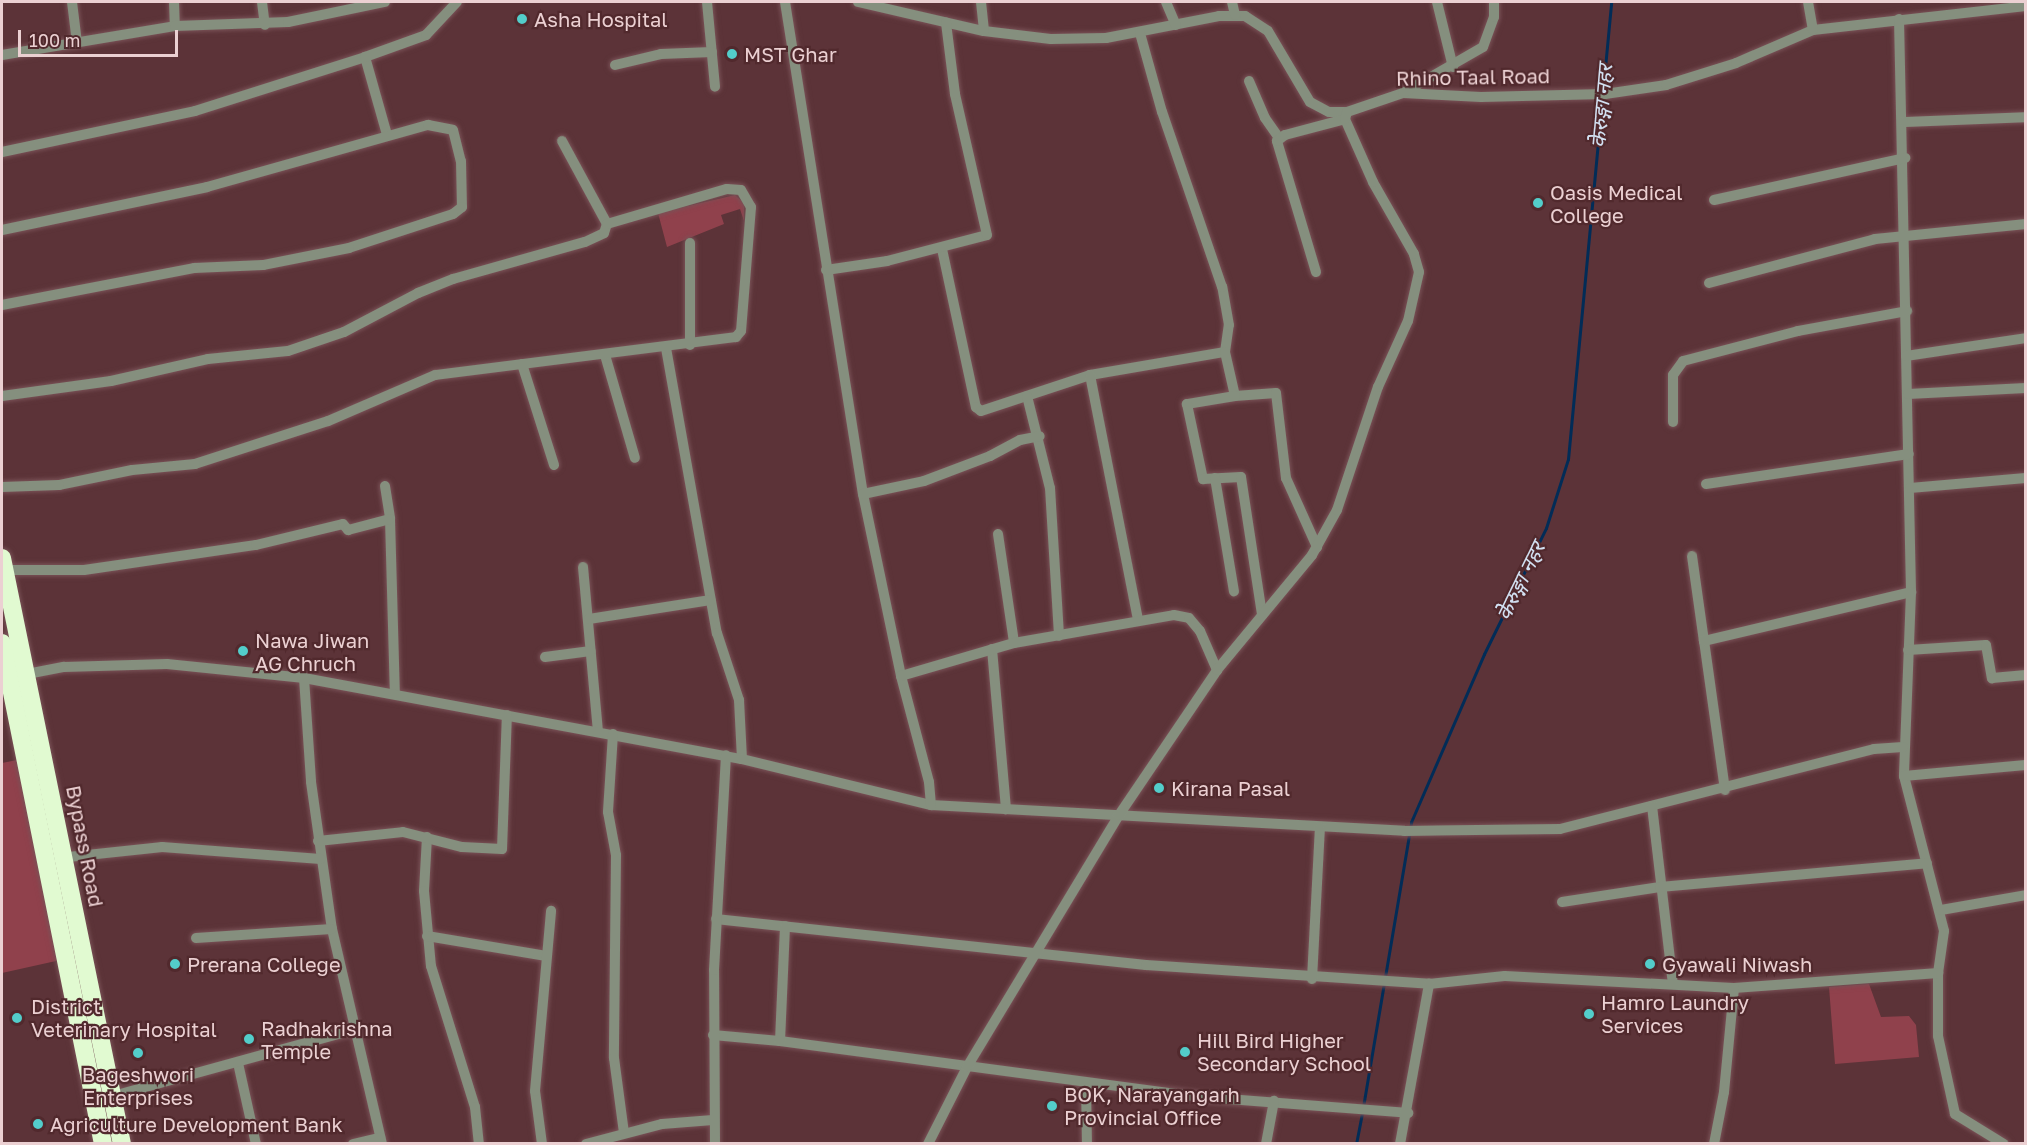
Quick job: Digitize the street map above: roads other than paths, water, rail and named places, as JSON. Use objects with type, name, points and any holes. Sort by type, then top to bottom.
[{"type":"highway","name":"Bypass Road","points":[[3,564],[122,1143]]},
{"type":"highway","points":[[2,643],[103,1143]]},
{"type":"street","points":[[72,2],[77,40]]},
{"type":"street","points":[[174,2],[175,26]]},
{"type":"street","points":[[262,2],[265,25]]},
{"type":"street","points":[[2,55],[77,40],[175,26],[265,25],[360,5],[386,2]]},
{"type":"street","points":[[2,152],[195,111],[365,57],[426,35],[457,2]]},
{"type":"street","points":[[707,2],[715,87]]},
{"type":"street","points":[[785,2],[790,44],[814,166],[826,270],[863,494],[901,676],[929,782],[931,805]]},
{"type":"street","points":[[858,2],[984,31],[1051,39],[1140,33],[1235,15],[1232,2]]},
{"type":"street","points":[[981,2],[984,31]]},
{"type":"street","points":[[1166,2],[1176,25]]},
{"type":"street","points":[[1437,2],[1453,67]]},
{"type":"street","points":[[1403,93],[1453,67],[1483,46],[1494,17],[1494,2]]},
{"type":"street","points":[[1808,2],[1813,30]]},
{"type":"street","name":"Rhino Taal Road","points":[[1235,15],[1254,19],[1268,31],[1310,102],[1329,112],[1346,115],[1403,93],[1481,97],[1605,94],[1706,74],[1813,30],[1984,5],[2025,6]]},
{"type":"street","points":[[1899,19],[1905,158],[1904,235],[1911,592],[1903,747],[1904,776],[1941,910],[1944,931],[1938,972],[1938,1036],[1955,1114],[2005,1143]]},
{"type":"street","points":[[826,270],[942,249],[987,235],[955,94],[946,23]]},
{"type":"street","points":[[1140,33],[1162,112],[1222,287],[1229,325],[1225,352],[1234,396]]},
{"type":"street","points":[[615,65],[661,54],[712,52]]},
{"type":"street","points":[[365,57],[387,135]]},
{"type":"street","points":[[1249,81],[1265,117],[1279,138],[1277,145],[1316,272]]},
{"type":"street","points":[[928,1143],[967,1066],[1119,815],[1217,669],[1317,547],[1337,510],[1378,387],[1408,321],[1419,282],[1414,254],[1386,208],[1346,115],[1279,138]]},
{"type":"street","points":[[1904,122],[2025,117]]},
{"type":"street","points":[[2,230],[207,187],[428,125],[453,129],[461,161],[462,207],[453,214],[315,257],[263,265],[194,268],[2,305]]},
{"type":"street","points":[[2,396],[111,381],[208,358],[288,351],[344,332],[418,293],[453,279],[585,242],[604,233],[607,224],[562,141]]},
{"type":"street","points":[[1714,200],[1905,158]]},
{"type":"street","points":[[2,487],[59,485],[132,470],[195,464],[328,422],[435,375],[725,340],[741,331],[751,230],[747,196],[741,190],[727,189],[607,224]]},
{"type":"street","points":[[1709,283],[1847,245],[1904,235],[2025,224]]},
{"type":"street","points":[[690,243],[690,345]]},
{"type":"street","points":[[942,249],[976,406],[981,411],[1090,375],[1225,352]]},
{"type":"street","points":[[1673,422],[1673,375],[1683,361],[1798,331],[1907,311]]},
{"type":"street","points":[[1906,356],[2025,338]]},
{"type":"street","points":[[666,348],[711,600],[739,700],[742,759]]},
{"type":"street","points":[[605,355],[635,459]]},
{"type":"street","points":[[522,364],[554,465]]},
{"type":"street","points":[[1090,375],[1138,619]]},
{"type":"street","points":[[1908,394],[2025,388]]},
{"type":"street","points":[[1262,615],[1241,477],[1203,479],[1187,405],[1234,396],[1276,393],[1286,478],[1317,547]]},
{"type":"street","points":[[1027,396],[1040,436],[1050,488],[1059,636]]},
{"type":"street","points":[[863,494],[924,481],[990,456],[1020,440],[1040,436]]},
{"type":"street","points":[[1706,484],[1909,454]]},
{"type":"street","points":[[1215,478],[1234,591]]},
{"type":"street","points":[[1910,488],[2025,478]]},
{"type":"street","points":[[385,486],[390,519],[395,694]]},
{"type":"street","points":[[3,564],[84,570],[256,545],[343,524],[348,530],[390,519]]},
{"type":"street","points":[[998,534],[1014,644]]},
{"type":"street","points":[[1692,556],[1725,790]]},
{"type":"street","points":[[583,567],[598,731]]},
{"type":"street","points":[[1704,641],[1911,592]]},
{"type":"street","points":[[589,619],[711,600]]},
{"type":"street","points":[[901,676],[1014,644],[1138,619],[1174,615],[1189,618],[1200,631],[1217,669]]},
{"type":"street","points":[[1908,650],[1986,645],[1992,678],[2025,675]]},
{"type":"street","points":[[992,649],[1006,809]]},
{"type":"street","points":[[545,657],[591,651]]},
{"type":"street","points":[[27,674],[64,667],[167,664],[304,678],[726,755],[895,799],[931,805],[1404,831],[1560,829],[1725,790],[1828,760],[1903,747]]},
{"type":"street","points":[[304,678],[318,841],[332,928],[353,1030],[381,1141],[353,1143]]},
{"type":"street","points":[[318,841],[403,832],[462,847],[502,849],[507,715]]},
{"type":"street","points":[[612,734],[608,812],[616,855],[614,1058],[624,1133]]},
{"type":"street","points":[[715,1143],[713,1120],[716,919],[726,755]]},
{"type":"street","points":[[1904,776],[2025,765]]},
{"type":"street","points":[[1652,806],[1673,984]]},
{"type":"street","points":[[1312,979],[1320,827]]},
{"type":"street","points":[[427,837],[424,891],[427,936],[435,986],[475,1107],[479,1143]]},
{"type":"street","points":[[45,861],[162,847],[321,859]]},
{"type":"street","points":[[1562,902],[1660,887],[1927,862]]},
{"type":"street","points":[[1941,910],[2025,895]]},
{"type":"street","points":[[542,1143],[535,1091],[551,911]]},
{"type":"street","points":[[716,919],[1035,951],[1146,965],[1312,979],[1379,982],[1429,984],[1505,976],[1734,988],[1938,972]]},
{"type":"street","points":[[780,1041],[785,926]]},
{"type":"street","points":[[196,938],[332,928]]},
{"type":"street","points":[[427,936],[546,956]]},
{"type":"street","points":[[1400,1143],[1408,1113],[1429,984]]},
{"type":"street","points":[[1714,1143],[1724,1092],[1734,988]]},
{"type":"street","points":[[113,1096],[353,1030]]},
{"type":"street","points":[[714,1035],[780,1041],[1086,1083],[1408,1113]]},
{"type":"street","points":[[238,1062],[256,1143]]},
{"type":"street","points":[[1086,1083],[1087,1143]]},
{"type":"street","points":[[1266,1143],[1274,1101]]},
{"type":"street","points":[[586,1143],[662,1124],[713,1120]]},
{"type":"waterway","name":"केेरुङ्गा नहर","points":[[1363,1107],[1411,822],[1484,654],[1546,528],[1568,459],[1611,2]]},
{"type":"waterway","name":"केेरुङ्गा नहर","points":[[1356,1144],[1362,1113]]},
{"type":"place","name":"Asha Hospital","points":[[522,19]]},
{"type":"place","name":"MST Ghar","points":[[732,54]]},
{"type":"place","name":"Oasis Medical College","points":[[1538,203]]},
{"type":"place","name":"Nawa Jiwan AG Chruch","points":[[243,651]]},
{"type":"place","name":"Kirana Pasal","points":[[1159,788]]},
{"type":"place","name":"Prerana College","points":[[175,964]]},
{"type":"place","name":"Gyawali Niwash","points":[[1650,964]]},
{"type":"place","name":"Hamro Laundry Services","points":[[1589,1014]]},
{"type":"place","name":"District Veterinary Hospital","points":[[17,1018]]},
{"type":"place","name":"Radhakrishna Temple","points":[[249,1039]]},
{"type":"place","name":"Hill Bird Higher Secondary School","points":[[1185,1052]]},
{"type":"place","name":"Bageshwori Enterprises","points":[[138,1053]]},
{"type":"place","name":"BOK, Narayangarh Provincial Office","points":[[1052,1106]]},
{"type":"place","name":"Agriculture Development Bank","points":[[38,1124]]}]
